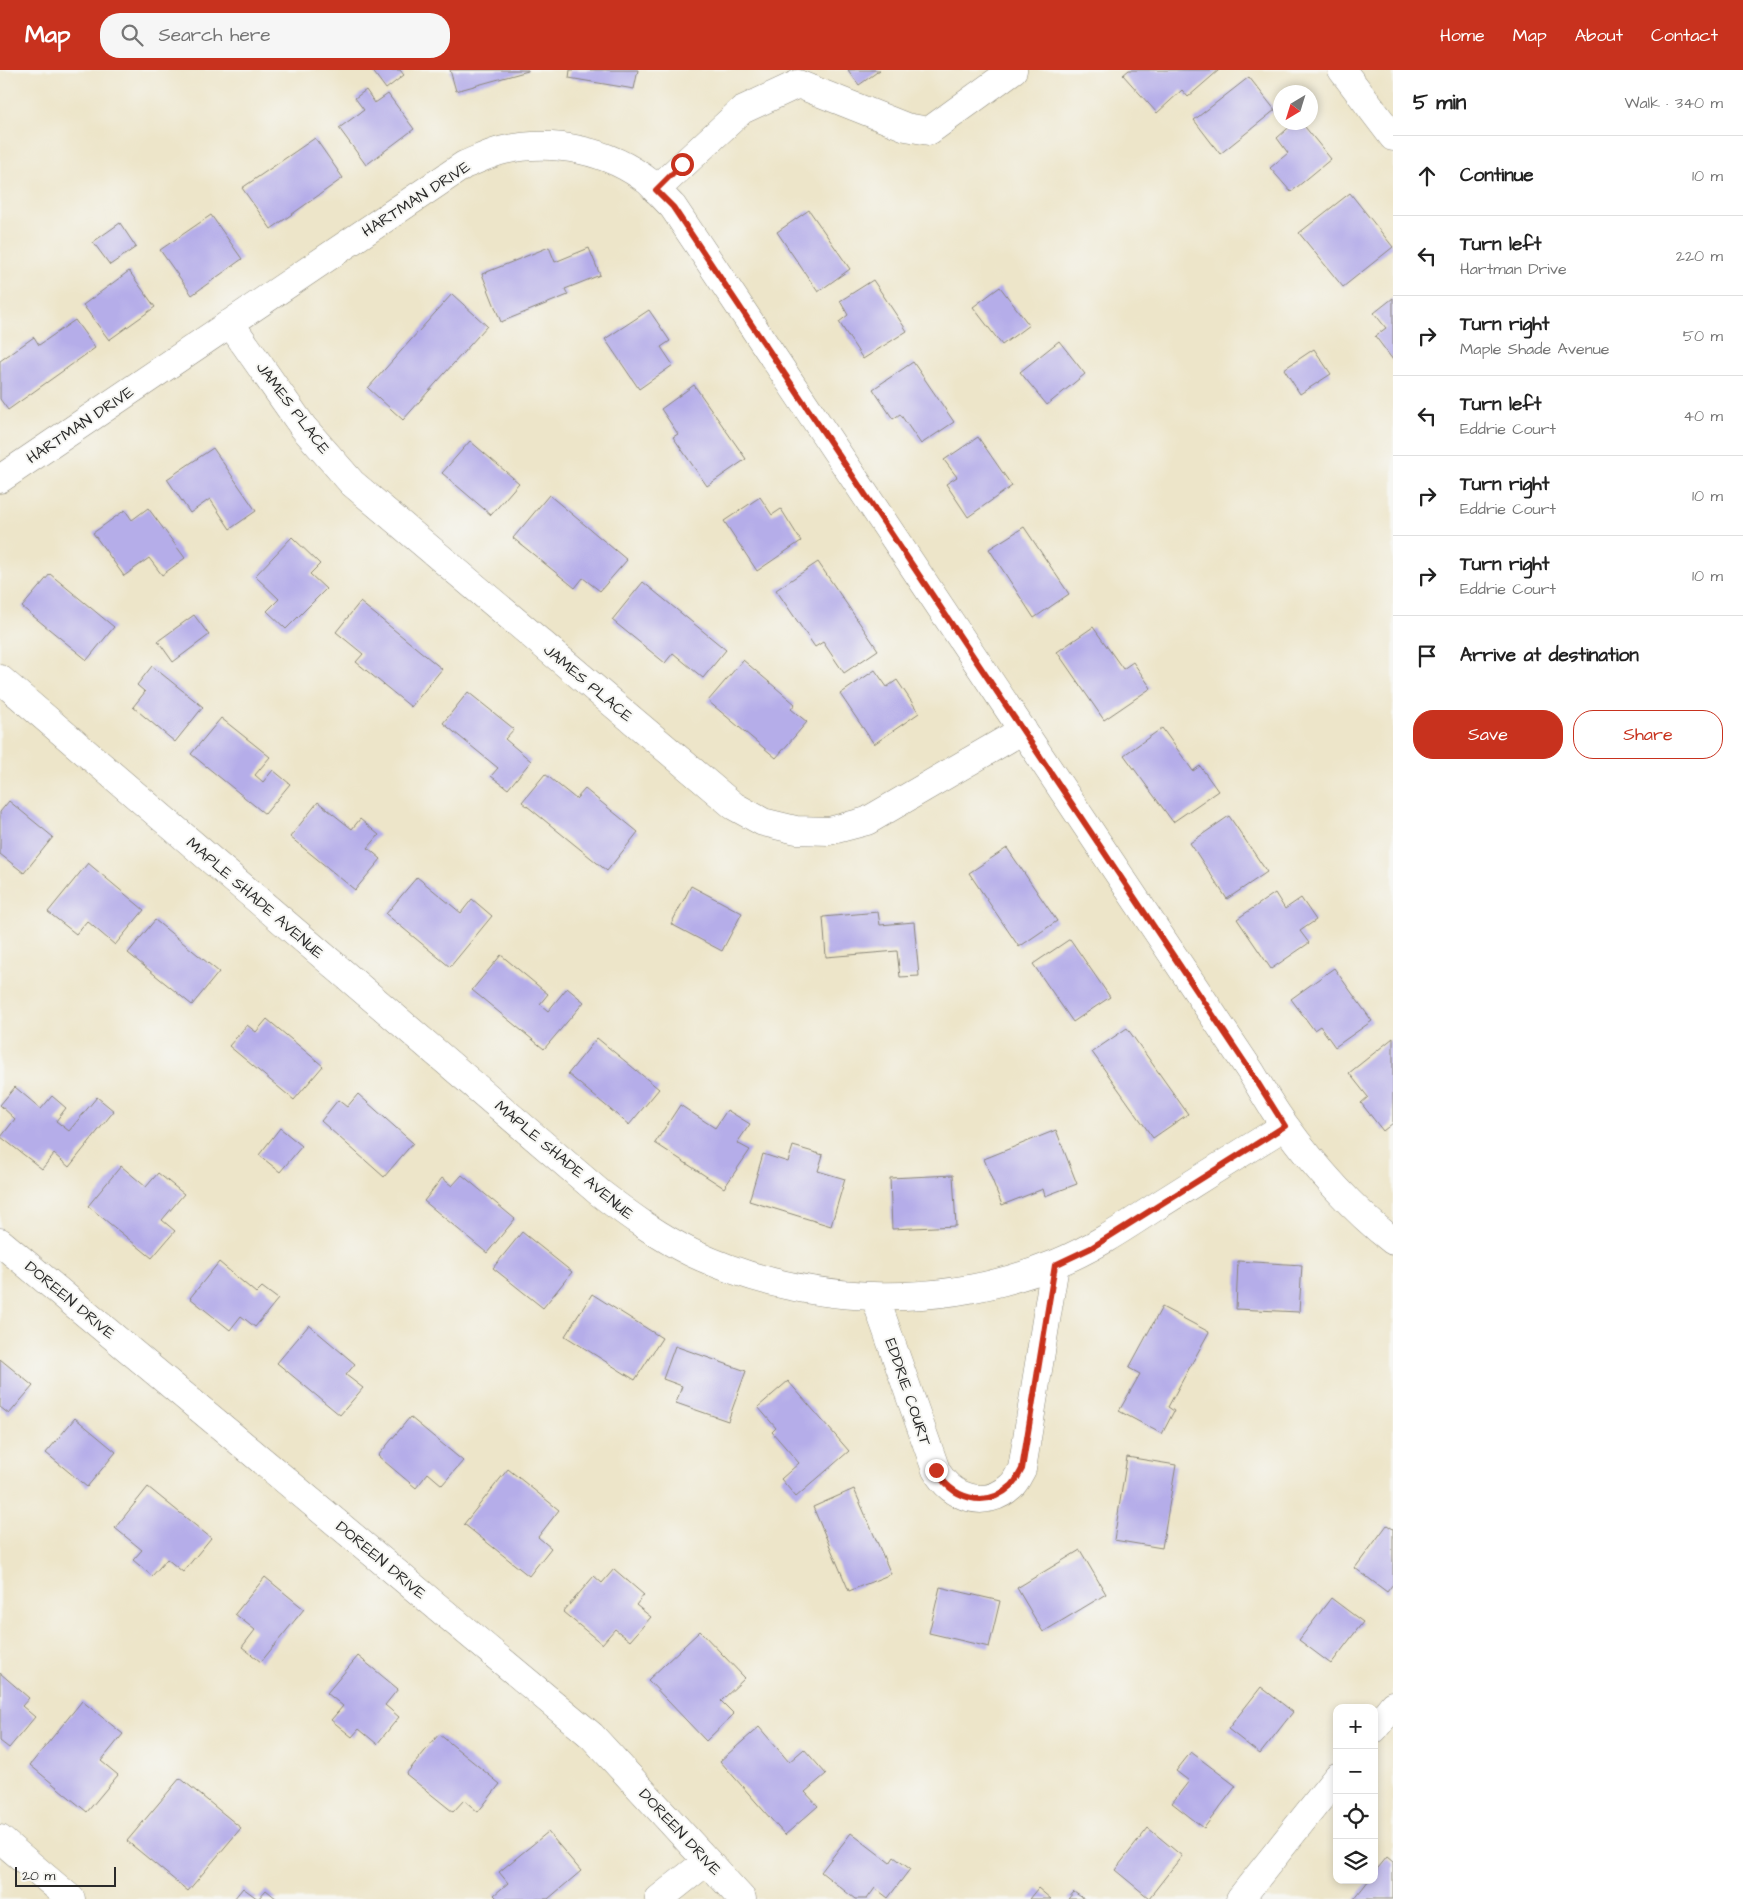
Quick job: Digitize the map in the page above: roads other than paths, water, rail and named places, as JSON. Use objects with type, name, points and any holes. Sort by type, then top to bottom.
[{"type":"street","points":[[656,190],[742,110],[796,77],[906,127],[929,130],[1013,70]]},
{"type":"street","points":[[1342,70],[1393,137]]},
{"type":"street","name":"HARTMAN DRIVE","points":[[0,479],[464,165],[503,150],[541,145],[579,149],[615,162],[648,182],[673,207],[1251,1072],[1285,1126],[1321,1172],[1380,1231],[1393,1241]]},
{"type":"street","name":"JAMES PLACE","points":[[230,323],[303,427],[352,483],[734,806],[763,822],[796,830],[829,831],[867,821],[1023,730]]},
{"type":"street","name":"MAPLE SHADE AVENUE","points":[[0,679],[600,1193],[644,1225],[692,1253],[750,1276],[810,1290],[875,1297],[927,1296],[988,1286],[1055,1265],[1091,1248],[1285,1126]]},
{"type":"street","name":"DOREEN DRIVE","points":[[0,1242],[592,1736],[742,1899]]},
{"type":"street","name":"EDDRIE COURT","points":[[875,1297],[936,1470],[942,1481],[956,1493],[975,1499],[995,1496],[1012,1485],[1022,1469],[1055,1265]]},
{"type":"street","points":[[1378,1724],[1393,1705]]},
{"type":"street","points":[[1240,1899],[1333,1782]]},
{"type":"street","points":[[0,1839],[71,1899]]},
{"type":"street","points":[[660,1899],[707,1861]]}]
